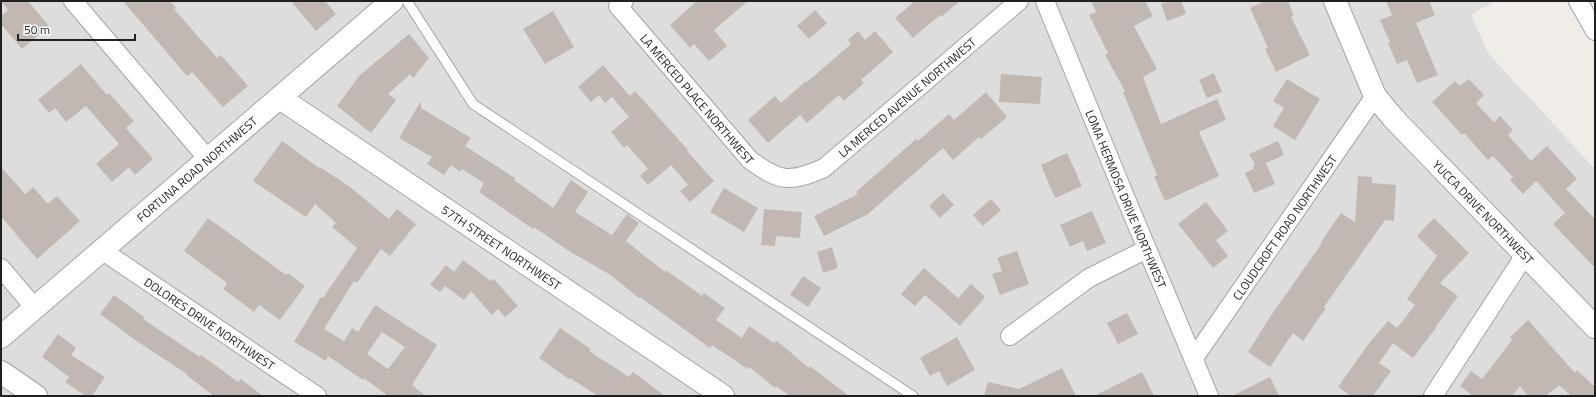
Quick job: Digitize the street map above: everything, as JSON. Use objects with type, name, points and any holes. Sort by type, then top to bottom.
[{"type":"street","points":[[73,1],[208,159]]},
{"type":"street","name":"FORTUNA ROAD NORTHWEST","points":[[1,337],[103,251],[392,1]]},
{"type":"street","name":"LA MERCED AVENUE NORTHWEST","points":[[787,179],[806,176],[824,168],[1019,1]]},
{"type":"street","name":"LOMA HERMOSA DRIVE NORTHWEST","points":[[1045,1],[1209,396]]},
{"type":"street","name":"YUCCA DRIVE NORTHWEST","points":[[1335,1],[1375,96],[1394,119],[1595,327]]},
{"type":"street","points":[[1578,1],[1595,31]]},
{"type":"street","name":"LA MERCED PLACE NORTHWEST","points":[[621,3],[750,160],[768,173],[787,179]]},
{"type":"street","name":"CLOUDCROFT ROAD NORTHWEST","points":[[1194,358],[1375,96]]},
{"type":"street","name":"57TH STREET NORTHWEST","points":[[280,98],[723,396]]},
{"type":"street","points":[[1010,336],[1089,278],[1147,249]]},
{"type":"street","name":"DOLORES DRIVE NORTHWEST","points":[[103,251],[317,396]]},
{"type":"street","points":[[1433,396],[1525,255]]},
{"type":"street","points":[[1,268],[35,308]]},
{"type":"street","points":[[1,372],[36,396]]},
{"type":"lane","points":[[406,1],[473,104],[913,396]]},
{"type":"shaded area","points":[[1,1],[1496,1],[1471,14],[1488,53],[1595,169],[1595,396],[1,396]]},
{"type":"building","points":[[1,1],[28,1],[49,26],[22,49],[1,24],[1,16],[8,10]]},
{"type":"building","points":[[123,1],[170,1],[176,8],[174,9],[217,58],[221,55],[248,86],[223,107],[192,72],[187,76]]},
{"type":"building","points":[[291,1],[325,1],[336,14],[316,31]]},
{"type":"building","points":[[697,1],[748,1],[714,30],[727,46],[709,61],[694,44],[690,48],[670,25]]},
{"type":"building","points":[[915,1],[960,1],[941,17],[940,15],[913,38],[895,18]]},
{"type":"building","points":[[1091,1],[1145,1],[1153,16],[1134,26],[1157,69],[1143,77],[1161,124],[1217,99],[1226,120],[1199,132],[1219,176],[1165,201],[1154,176],[1157,175],[1123,92],[1125,91],[1105,55],[1108,53],[1089,15],[1096,12]]},
{"type":"building","points":[[1169,1],[1181,1],[1186,14],[1167,21],[1161,4]]},
{"type":"building","points":[[1265,1],[1288,1],[1294,16],[1291,17],[1310,55],[1276,72],[1265,49],[1268,48],[1250,8]]},
{"type":"building","points":[[1386,1],[1429,1],[1435,15],[1416,23],[1438,75],[1417,83],[1407,60],[1397,64],[1388,43],[1390,42],[1380,20],[1392,15]]},
{"type":"building","points":[[815,10],[827,23],[809,39],[797,26]]},
{"type":"building","points":[[553,11],[574,47],[545,64],[523,29]]},
{"type":"building","points":[[858,31],[865,40],[875,31],[893,52],[861,80],[864,83],[844,101],[839,95],[807,123],[800,115],[768,143],[748,120],[775,96],[781,103],[806,81],[807,82],[851,44],[848,40]]},
{"type":"building","points":[[409,34],[429,58],[413,78],[410,74],[388,94],[396,100],[371,133],[337,106],[359,76]]},
{"type":"building","points":[[81,64],[107,95],[109,93],[134,121],[126,128],[153,159],[135,175],[129,167],[112,182],[96,164],[119,144],[86,106],[66,122],[55,108],[49,113],[38,100]]},
{"type":"building","points":[[603,65],[630,96],[635,91],[714,181],[690,202],[680,191],[688,185],[671,165],[648,185],[640,176],[648,169],[627,145],[624,148],[611,132],[629,117],[612,97],[605,103],[599,95],[591,102],[578,87]]},
{"type":"building","points":[[1214,73],[1222,92],[1207,98],[1199,80]]},
{"type":"building","points":[[1001,74],[1042,77],[1040,104],[999,102]]},
{"type":"building","points":[[1287,79],[1320,99],[1295,140],[1273,126],[1284,108],[1273,101]]},
{"type":"building","points":[[1469,79],[1484,95],[1476,103],[1494,122],[1500,116],[1513,130],[1508,135],[1531,161],[1547,146],[1577,179],[1566,189],[1595,219],[1595,268],[1553,224],[1565,213],[1536,181],[1523,194],[1510,180],[1513,177],[1493,156],[1488,160],[1464,133],[1462,135],[1432,102],[1455,81],[1460,86]]},
{"type":"building","points":[[986,92],[1007,117],[981,139],[979,137],[953,160],[943,148],[868,214],[824,236],[814,216],[858,194],[856,192],[916,139],[918,141],[949,114],[954,120]]},
{"type":"building","points":[[421,101],[421,108],[471,138],[465,146],[515,178],[514,180],[553,208],[571,180],[588,192],[575,212],[612,235],[627,214],[639,223],[626,241],[665,272],[666,270],[702,296],[704,293],[725,308],[716,320],[742,338],[749,326],[774,343],[776,340],[809,368],[810,366],[849,396],[790,396],[776,386],[775,388],[749,367],[748,369],[712,345],[710,348],[640,297],[639,298],[609,274],[569,251],[534,227],[533,229],[479,192],[484,183],[462,169],[460,172],[451,165],[444,175],[427,164],[432,157],[399,138]]},
{"type":"building","points":[[282,141],[319,168],[320,167],[350,187],[389,219],[397,209],[416,224],[390,256],[381,249],[357,283],[354,281],[324,329],[344,341],[352,328],[358,332],[375,305],[437,345],[412,385],[426,396],[388,396],[364,378],[363,380],[328,356],[326,361],[294,342],[321,297],[323,298],[357,248],[332,227],[336,223],[315,204],[306,217],[253,181]],"holes":[[[382,332],[405,347],[388,369],[367,354]]]},
{"type":"building","points":[[1278,141],[1284,155],[1266,163],[1275,184],[1254,193],[1245,173],[1254,169],[1253,166],[1255,164],[1249,154]]},
{"type":"building","points":[[1067,153],[1082,186],[1055,198],[1041,165]]},
{"type":"building","points":[[1,167],[25,194],[33,187],[48,204],[57,196],[80,221],[37,259],[1,216]]},
{"type":"building","points":[[1358,176],[1372,177],[1372,183],[1396,185],[1394,221],[1385,220],[1324,307],[1326,308],[1303,341],[1293,333],[1270,367],[1248,352],[1341,213],[1355,222]]},
{"type":"building","points":[[724,188],[758,208],[744,232],[710,212]]},
{"type":"building","points":[[943,193],[954,205],[940,218],[929,206]]},
{"type":"building","points":[[991,199],[1001,210],[983,226],[973,215]]},
{"type":"building","points":[[1206,202],[1228,231],[1216,240],[1228,256],[1213,268],[1178,224]]},
{"type":"building","points":[[764,209],[802,212],[800,238],[776,236],[775,246],[761,245]]},
{"type":"building","points":[[1092,211],[1106,243],[1087,251],[1083,241],[1070,247],[1060,225]]},
{"type":"building","points":[[208,218],[286,275],[288,273],[305,286],[280,320],[259,305],[254,312],[223,289],[227,283],[184,251]]},
{"type":"building","points":[[1434,218],[1469,253],[1440,283],[1458,296],[1413,358],[1393,343],[1379,363],[1391,371],[1373,396],[1351,396],[1338,387],[1370,342],[1388,321],[1397,328],[1415,305],[1407,299],[1437,256],[1417,236]]},
{"type":"building","points":[[832,247],[838,268],[823,273],[817,252]]},
{"type":"building","points":[[1017,251],[1029,284],[1000,295],[992,274],[1002,271],[997,258]]},
{"type":"building","points":[[463,260],[491,281],[494,279],[518,306],[505,317],[498,309],[492,315],[471,291],[464,300],[445,286],[440,292],[430,285],[446,265],[454,272]]},
{"type":"building","points":[[924,268],[958,298],[971,284],[985,297],[960,326],[925,295],[915,306],[901,294]]},
{"type":"building","points":[[803,276],[821,288],[808,307],[790,295]]},
{"type":"building","points":[[114,295],[144,317],[143,319],[200,357],[201,355],[238,382],[241,379],[263,396],[214,396],[186,375],[187,374],[138,342],[100,314]]},
{"type":"building","points":[[1127,313],[1138,334],[1118,344],[1107,323]]},
{"type":"building","points":[[1528,320],[1575,373],[1577,370],[1595,387],[1595,396],[1571,396],[1559,385],[1546,396],[1528,396],[1520,386],[1512,396],[1473,396],[1460,386],[1471,371],[1482,379],[1512,340],[1510,337]]},
{"type":"building","points":[[560,328],[591,349],[589,351],[629,377],[633,372],[665,396],[598,396],[570,378],[569,379],[539,358]]},
{"type":"building","points":[[58,334],[76,348],[71,355],[105,377],[92,396],[86,396],[65,382],[69,377],[42,357]]},
{"type":"building","points":[[957,337],[975,370],[947,386],[939,371],[930,376],[920,358]]},
{"type":"building","points":[[1062,368],[1076,396],[984,396],[988,382],[1019,389]]},
{"type":"building","points":[[1142,372],[1154,396],[1094,396]]},
{"type":"building","points":[[1270,377],[1279,396],[1232,396]]}]
